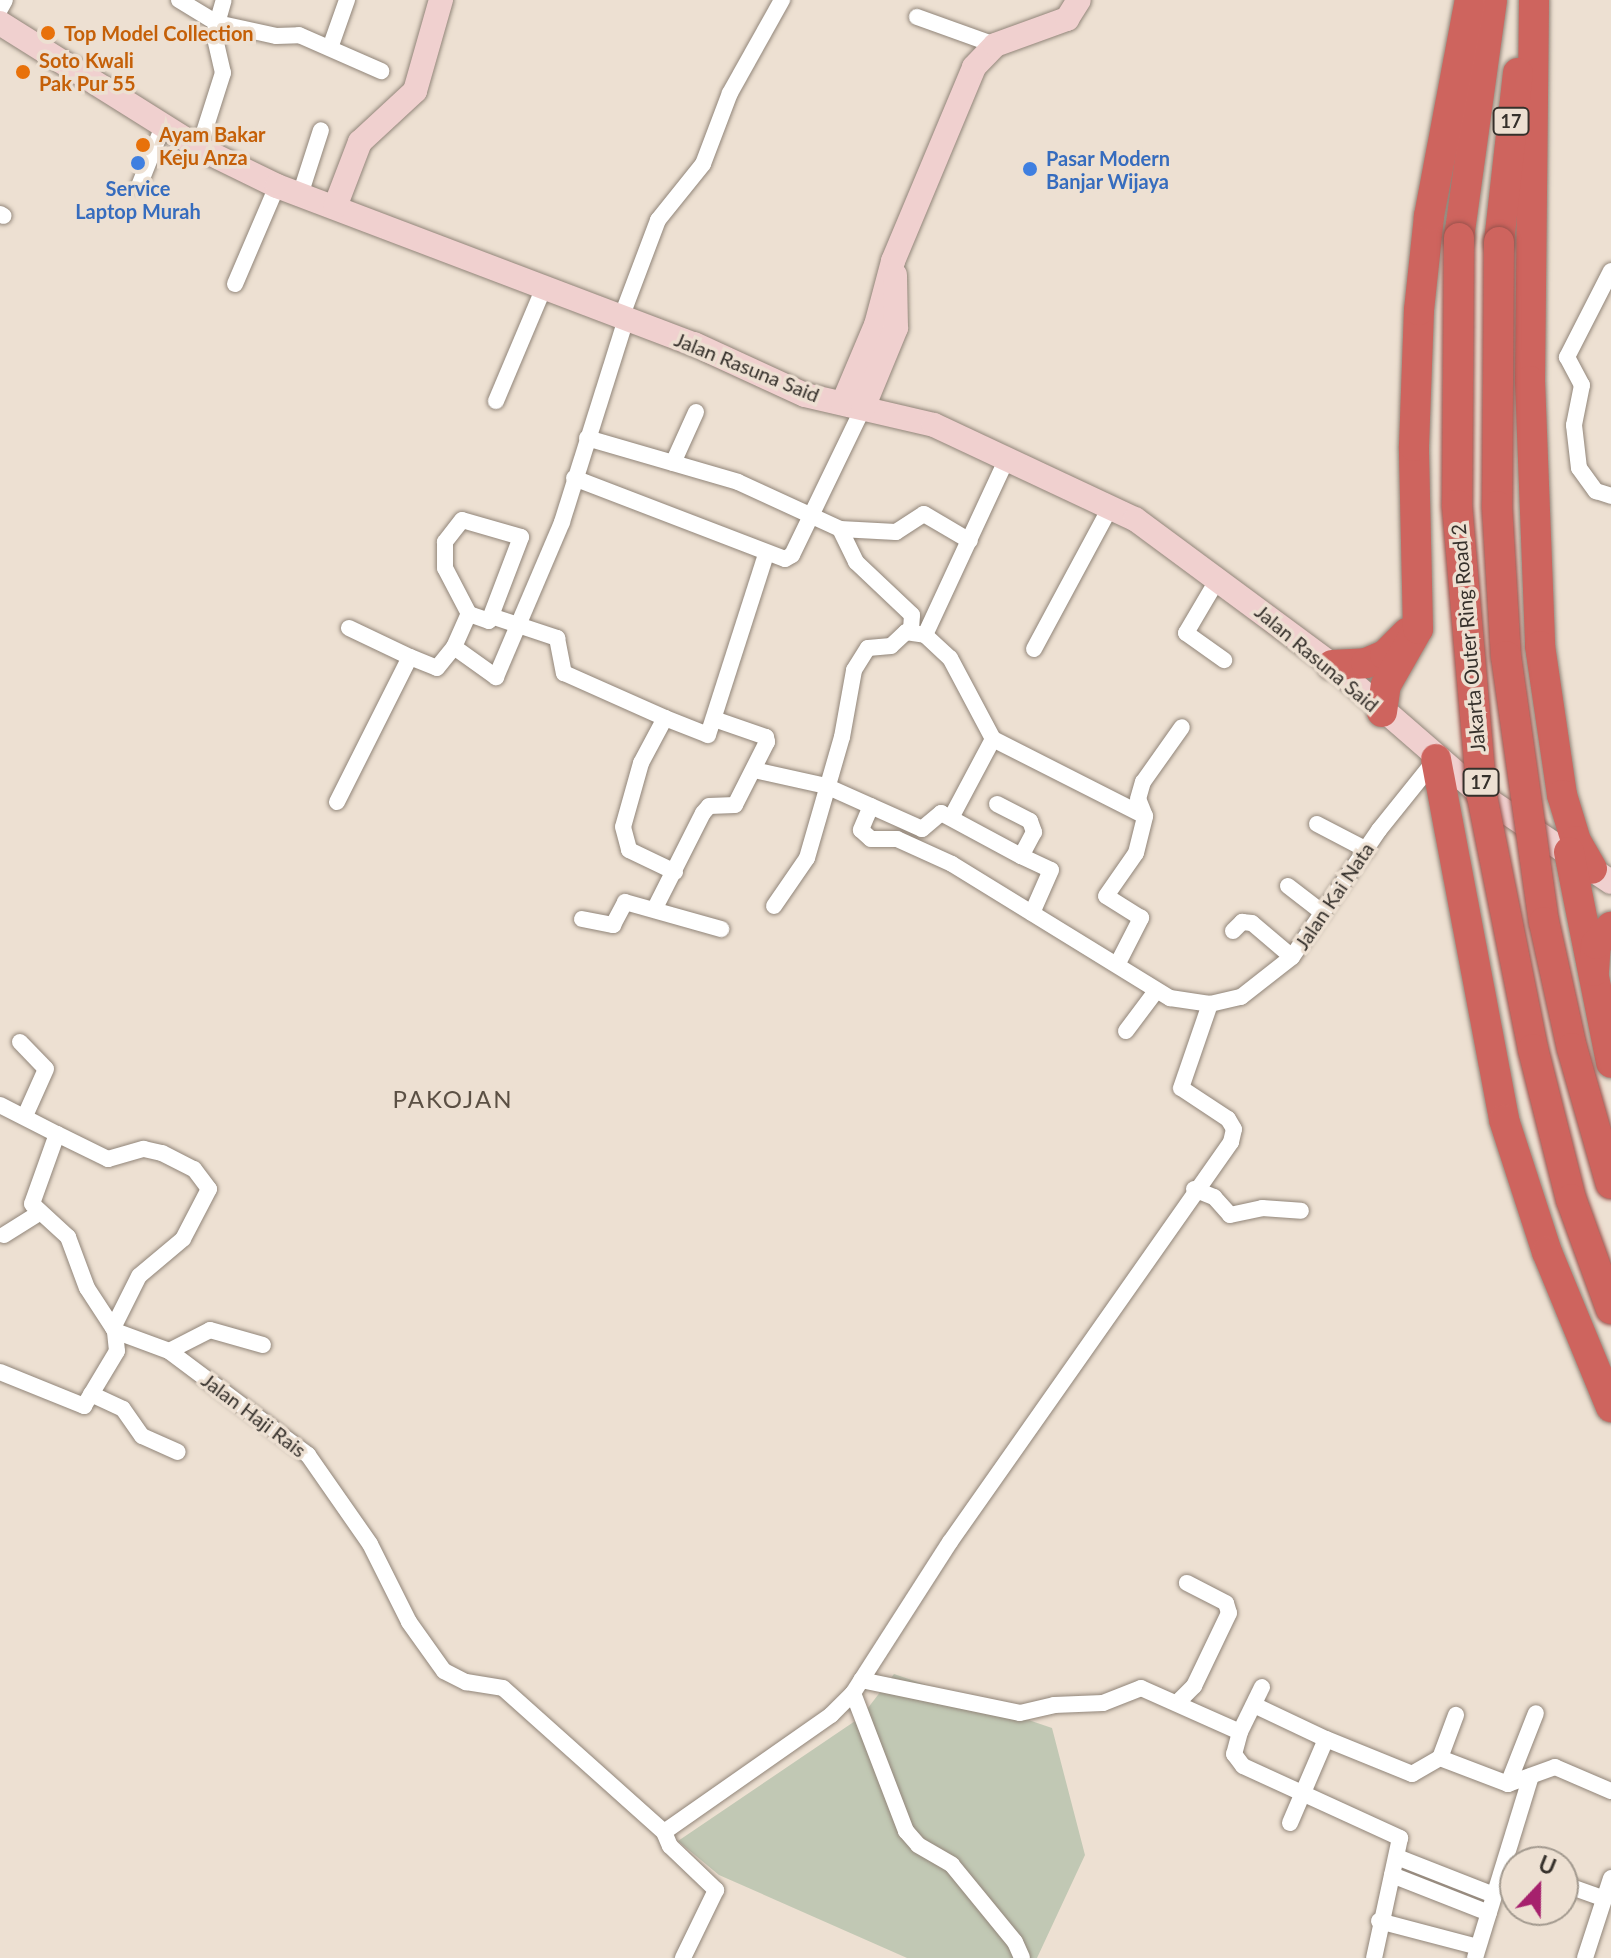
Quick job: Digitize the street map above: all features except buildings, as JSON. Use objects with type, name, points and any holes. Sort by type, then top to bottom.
[{"type":"highway","points":[[1382,712],[1386,685],[1414,642],[1419,608],[1414,446],[1419,310],[1436,172],[1470,0]]},
{"type":"highway","name":"Jakarta Outer Ring Road 2","points":[[1492,0],[1459,238],[1457,505],[1482,796],[1533,1049],[1571,1199],[1611,1309]]},
{"type":"highway","points":[[1532,0],[1530,381],[1540,646],[1562,795],[1576,841],[1591,868],[1593,980],[1611,1063]]},
{"type":"highway","name":"Jakarta Outer Ring Road 2","points":[[1532,0],[1499,242],[1497,506],[1506,656],[1544,922],[1572,1048],[1611,1184]]},
{"type":"highway","points":[[1332,665],[1366,663],[1385,655],[1411,628],[1419,608]]},
{"type":"highway","points":[[1436,759],[1447,836],[1504,1120],[1547,1252],[1611,1407]]},
{"type":"highway","points":[[1532,828],[1550,822],[1562,795]]},
{"type":"highway","points":[[1447,836],[1457,803],[1469,796],[1485,798]]},
{"type":"highway","points":[[1593,980],[1596,944],[1611,927]]},
{"type":"main road","points":[[318,201],[347,133],[401,82],[425,0]]},
{"type":"main road","points":[[318,201],[360,142],[415,91],[441,0]]},
{"type":"main road","points":[[853,406],[900,300],[893,261],[974,67],[995,45],[1061,23],[1079,0]]},
{"type":"main road","name":"Jalan Rasuna Said","points":[[0,23],[199,148],[277,186],[712,352],[805,395],[934,425],[1111,506],[1219,577],[1332,665],[1436,759],[1485,798],[1591,868]]},
{"type":"street","points":[[0,9],[5,0]]},
{"type":"street","points":[[179,0],[217,23],[276,36],[294,34],[381,71]]},
{"type":"street","points":[[199,148],[224,69],[215,47],[217,23],[224,0]]},
{"type":"street","points":[[330,48],[347,0]]},
{"type":"street","points":[[454,647],[494,677],[562,522],[623,319],[658,220],[703,164],[730,93],[782,0]]},
{"type":"street","points":[[917,17],[995,45]]},
{"type":"street","points":[[139,186],[163,126]]},
{"type":"street","points":[[318,201],[321,130]]},
{"type":"street","points":[[235,284],[277,186]]},
{"type":"street","points":[[1611,271],[1567,354],[1582,385],[1574,425],[1579,468],[1596,491],[1611,496]]},
{"type":"street","points":[[496,401],[543,290]]},
{"type":"street","points":[[574,478],[735,537],[780,559],[792,555],[853,406]]},
{"type":"street","points":[[673,463],[696,412]]},
{"type":"street","points":[[587,438],[738,482],[809,512],[840,529],[896,532],[924,514],[970,541]]},
{"type":"street","points":[[774,906],[807,858],[842,737],[847,695],[864,651],[891,646],[918,633],[970,541],[1007,458]]},
{"type":"street","points":[[1034,649],[1111,506]]},
{"type":"street","points":[[462,520],[521,537],[487,622],[469,614],[445,568],[445,542],[462,520]]},
{"type":"street","points":[[840,529],[856,562],[912,615],[918,633],[950,658],[993,739],[1145,816]]},
{"type":"street","points":[[491,616],[518,622],[557,638],[564,673],[705,737],[714,719],[766,554]]},
{"type":"street","points":[[1219,577],[1186,633],[1224,660]]},
{"type":"street","points":[[349,628],[437,668],[454,647],[469,614]]},
{"type":"street","points":[[337,802],[410,657]]},
{"type":"street","points":[[665,718],[641,763],[623,827],[629,850],[675,872]]},
{"type":"street","points":[[655,908],[703,813],[709,806],[735,805],[754,770],[766,737],[714,719]]},
{"type":"street","points":[[1118,963],[1141,918],[1106,896],[1136,853],[1145,816],[1138,799],[1143,782],[1182,727]]},
{"type":"street","points":[[952,816],[993,739]]},
{"type":"street","name":"Jalan Kai Nata","points":[[1210,1004],[1241,997],[1292,957],[1436,759]]},
{"type":"street","points":[[754,770],[826,786],[924,829],[939,814],[952,816]]},
{"type":"street","points":[[997,804],[1033,824],[1021,856]]},
{"type":"street","points":[[664,1832],[831,1715],[857,1686],[1194,1189],[1234,1135],[1228,1119],[1181,1088],[1210,1004],[1182,1002],[1156,991],[1118,963],[920,849],[897,839],[871,839],[861,830],[871,806]]},
{"type":"street","points":[[952,816],[958,826],[1051,870],[1032,913]]},
{"type":"street","points":[[1317,824],[1367,850]]},
{"type":"street","points":[[1288,886],[1323,913]]},
{"type":"street","points":[[582,919],[613,925],[625,902],[721,929]]},
{"type":"street","points":[[1233,931],[1242,922],[1252,923],[1292,957]]},
{"type":"street","points":[[1126,1031],[1156,991]]},
{"type":"street","points":[[20,1042],[46,1069],[25,1116]]},
{"type":"street","points":[[0,1105],[108,1159],[144,1149],[162,1153],[194,1169],[209,1189],[183,1239],[139,1276],[114,1330]]},
{"type":"street","points":[[0,1372],[84,1406],[117,1351],[114,1330],[87,1288],[68,1237],[39,1213],[32,1200],[57,1134]]},
{"type":"street","points":[[1194,1189],[1214,1197],[1230,1215],[1262,1208],[1301,1211]]},
{"type":"street","points":[[4,1235],[39,1213]]},
{"type":"street","name":"Jalan Haji Rais","points":[[114,1330],[169,1351],[308,1455],[370,1544],[409,1622],[444,1671],[466,1682],[503,1688],[664,1832],[670,1846],[716,1890],[683,1958]]},
{"type":"street","points":[[169,1351],[210,1330],[263,1345]]},
{"type":"street","points":[[91,1394],[123,1409],[142,1436],[178,1452]]},
{"type":"street","points":[[1178,1702],[1194,1686],[1229,1613],[1226,1603],[1187,1583]]},
{"type":"street","points":[[857,1686],[1020,1713],[1054,1705],[1103,1703],[1131,1689],[1178,1702],[1240,1732]]},
{"type":"street","points":[[857,1686],[906,1831],[918,1845],[952,1865],[1015,1942],[1022,1958]]},
{"type":"street","points":[[1262,1687],[1233,1746],[1237,1761],[1396,1835],[1401,1843],[1379,1921],[1374,1958]]},
{"type":"street","points":[[1254,1705],[1409,1773],[1440,1758],[1456,1715]]},
{"type":"street","points":[[1508,1784],[1536,1713]]},
{"type":"street","points":[[1290,1823],[1301,1791],[1326,1739]]},
{"type":"street","points":[[1440,1758],[1508,1784],[1555,1767],[1611,1791]]},
{"type":"street","points":[[1514,1846],[1531,1776]]},
{"type":"street","points":[[1397,1857],[1494,1895]]},
{"type":"street","points":[[1392,1875],[1489,1913]]},
{"type":"street","points":[[1585,1958],[1611,1878]]},
{"type":"street","points":[[1379,1921],[1476,1953],[1499,1885]]},
{"type":"street","points":[[1579,1890],[1602,1898]]},
{"type":"green space","points":[[894,1674],[1052,1728],[1085,1855],[1037,1958],[907,1958],[719,1875],[678,1841],[861,1717]]},
{"type":"place","name":"Top Model Collection","points":[[48,33]]},
{"type":"place","name":"Soto Kwali Pak Pur 55","points":[[23,72]]},
{"type":"place","name":"Ayam Bakar Keju Anza","points":[[143,145]]},
{"type":"place","name":"Service Laptop Murah","points":[[138,163]]},
{"type":"place","name":"Pasar Modern Banjar Wijaya","points":[[1030,169]]},
{"type":"district","name":"PAKOJAN","points":[[453,1099]]}]
